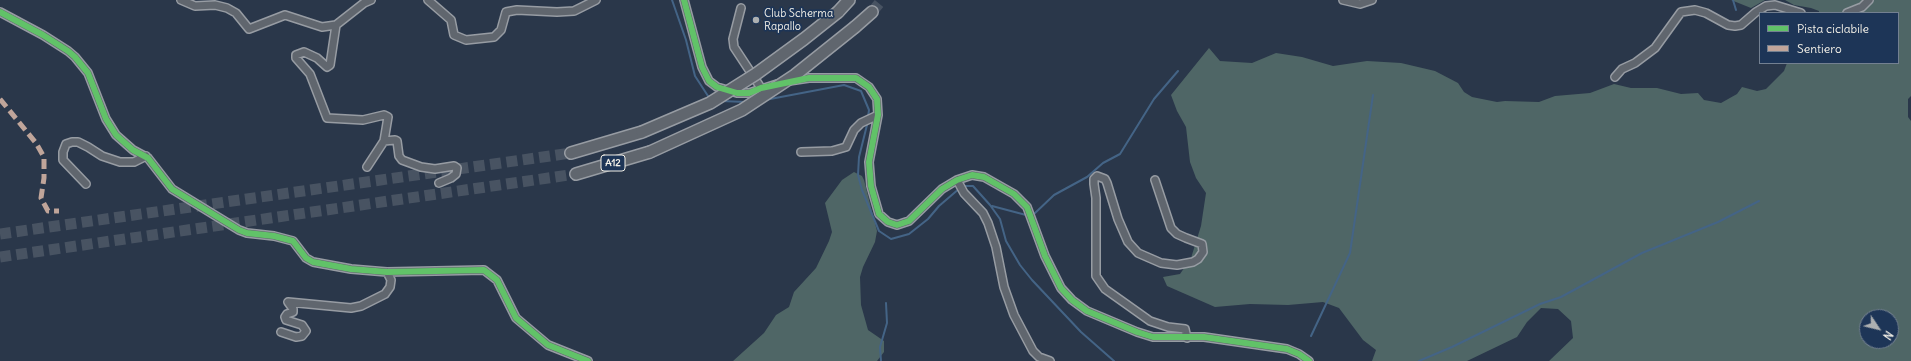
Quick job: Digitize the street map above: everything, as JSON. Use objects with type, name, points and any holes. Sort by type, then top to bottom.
[{"type":"highway","name":"A12","points":[[571,153],[642,132],[710,103],[756,74],[804,39],[838,12],[849,0]]},
{"type":"highway","name":"A12","points":[[576,174],[650,152],[742,110],[795,75],[872,12]]},
{"type":"street","points":[[182,0],[195,6],[215,5],[227,8],[236,13],[249,29],[285,15],[322,27],[336,26],[364,3],[371,0]]},
{"type":"street","points":[[428,0],[451,20],[454,35],[466,40],[494,37],[501,30],[506,12],[518,10],[557,12],[574,10],[596,0]]},
{"type":"street","points":[[684,0],[702,67],[709,81],[717,87],[736,93],[749,93],[762,88],[809,78],[856,78],[869,87],[877,99],[869,173],[878,210],[885,220],[897,225],[909,222],[942,189],[972,175],[984,177],[1014,194],[1027,206],[1045,256],[1061,288],[1072,300],[1087,311],[1137,332],[1153,337],[1204,337],[1287,349],[1299,354],[1309,361]]},
{"type":"street","points":[[1343,0],[1360,4],[1372,0]]},
{"type":"street","points":[[1850,12],[1862,7],[1869,0]]},
{"type":"street","points":[[1615,77],[1622,69],[1635,63],[1654,48],[1681,12],[1695,10],[1706,13],[1728,25],[1735,26],[1741,25],[1756,12],[1766,6],[1775,6],[1797,12]]},
{"type":"street","points":[[741,8],[733,39],[734,47],[762,88]]},
{"type":"street","points":[[0,12],[56,43],[75,57],[88,73],[106,119],[124,144],[146,156],[172,188],[239,230],[293,241],[306,258],[313,262],[351,269],[387,272],[484,270],[497,280],[516,318],[527,328],[548,345],[588,361]]},
{"type":"street","points":[[336,26],[330,65],[327,67],[317,58],[304,52],[296,55],[296,58],[310,74],[327,118],[363,120],[387,115],[388,121],[384,141],[367,167]]},
{"type":"street","points":[[801,152],[832,151],[846,148],[854,130],[861,123],[876,116]]},
{"type":"street","points":[[384,141],[396,141],[399,156],[402,160],[421,167],[435,169],[454,166],[457,168],[456,174],[439,183]]},
{"type":"street","points":[[86,184],[63,160],[63,152],[66,144],[78,142],[102,156],[120,162],[134,162],[146,156]]},
{"type":"street","points":[[1155,180],[1171,228],[1177,234],[1202,244],[1203,252],[1198,259],[1193,262],[1177,265],[1161,263],[1138,253],[1128,242],[1118,219],[1105,179],[1097,176],[1094,179],[1096,198],[1096,276],[1105,289],[1142,316],[1150,321],[1168,327],[1185,329],[1187,338]]},
{"type":"street","points":[[958,181],[964,193],[983,212],[988,223],[996,247],[1004,287],[1014,315],[1033,351],[1039,357],[1050,361]]},
{"type":"street","points":[[281,332],[296,337],[302,336],[306,331],[302,325],[286,320],[285,317],[287,314],[292,312],[293,309],[288,302],[351,308],[361,306],[385,294],[390,287],[392,280],[387,272]]},
{"type":"green space","points":[[1731,0],[1765,0],[1751,8]]},
{"type":"green space","points":[[1785,0],[1911,0],[1911,96],[1908,99],[1908,117],[1911,121],[1911,361],[1549,361],[1573,338],[1571,321],[1558,309],[1541,308],[1527,322],[1517,337],[1467,361],[1372,361],[1376,350],[1363,340],[1339,308],[1323,302],[1288,305],[1250,304],[1215,307],[1167,286],[1163,277],[1180,274],[1191,258],[1201,226],[1206,193],[1196,178],[1190,162],[1186,127],[1177,111],[1171,95],[1209,48],[1220,61],[1252,63],[1276,53],[1302,57],[1333,66],[1367,61],[1401,63],[1435,71],[1458,83],[1464,92],[1472,97],[1497,102],[1539,102],[1555,96],[1590,93],[1614,84],[1631,88],[1657,88],[1681,94],[1698,93],[1704,100],[1721,103],[1737,94],[1742,87],[1757,91],[1766,89],[1784,71],[1787,64],[1899,64],[1899,12],[1819,11],[1794,5]]},
{"type":"green space","points":[[854,172],[862,176],[864,180],[877,231],[875,242],[860,277],[861,305],[868,330],[884,341],[884,352],[877,361],[733,361],[764,333],[776,315],[789,307],[794,292],[816,268],[832,232],[825,203],[842,180]]},
{"type":"waterway","points":[[672,0],[686,40],[695,76],[708,96],[711,97]]},
{"type":"waterway","points":[[1733,0],[1736,10]]},
{"type":"waterway","points":[[1034,214],[1054,195],[1087,177],[1103,163],[1120,154],[1154,99],[1178,71]]},
{"type":"waterway","points":[[765,100],[844,85],[861,91],[869,110],[868,117]]},
{"type":"waterway","points":[[1311,336],[1350,253],[1373,95]]},
{"type":"waterway","points":[[721,101],[746,102]]},
{"type":"waterway","points":[[868,121],[859,157],[858,175],[862,190],[879,231],[891,239],[909,234],[928,219],[939,206],[960,188]]},
{"type":"waterway","points":[[965,186],[973,186],[1000,219],[1006,241],[1020,265],[1032,280],[1081,332],[1114,361]]},
{"type":"waterway","points":[[1419,361],[1452,347],[1540,304],[1561,297],[1642,253],[1718,222],[1759,201]]},
{"type":"waterway","points":[[992,206],[1026,215]]},
{"type":"waterway","points":[[881,361],[880,347],[887,323],[886,303]]},
{"type":"tunnel","points":[[872,12],[882,0]]},
{"type":"tunnel","points":[[0,234],[571,153]]},
{"type":"tunnel","points":[[0,257],[576,174]]},
{"type":"marked path","points":[[0,99],[36,143],[44,157],[44,178],[41,198],[48,211],[59,211]]},
{"type":"cycle path","points":[[684,0],[702,67],[709,81],[717,87],[737,93],[749,93],[761,88],[809,78],[856,78],[869,87],[877,99],[878,115],[869,162],[871,186],[879,214],[888,222],[897,225],[909,221],[942,189],[957,180],[972,175],[984,177],[1014,194],[1027,207],[1045,256],[1061,288],[1072,300],[1087,311],[1137,332],[1153,337],[1204,337],[1287,349],[1299,354],[1309,361]]},
{"type":"cycle path","points":[[0,12],[43,35],[75,57],[88,73],[106,119],[116,135],[133,150],[148,158],[172,189],[239,230],[247,233],[274,236],[293,241],[306,258],[313,262],[351,269],[387,272],[484,270],[497,280],[516,318],[548,345],[588,361]]},
{"type":"place","name":"Club Scherma Rapallo","points":[[756,20]]}]
